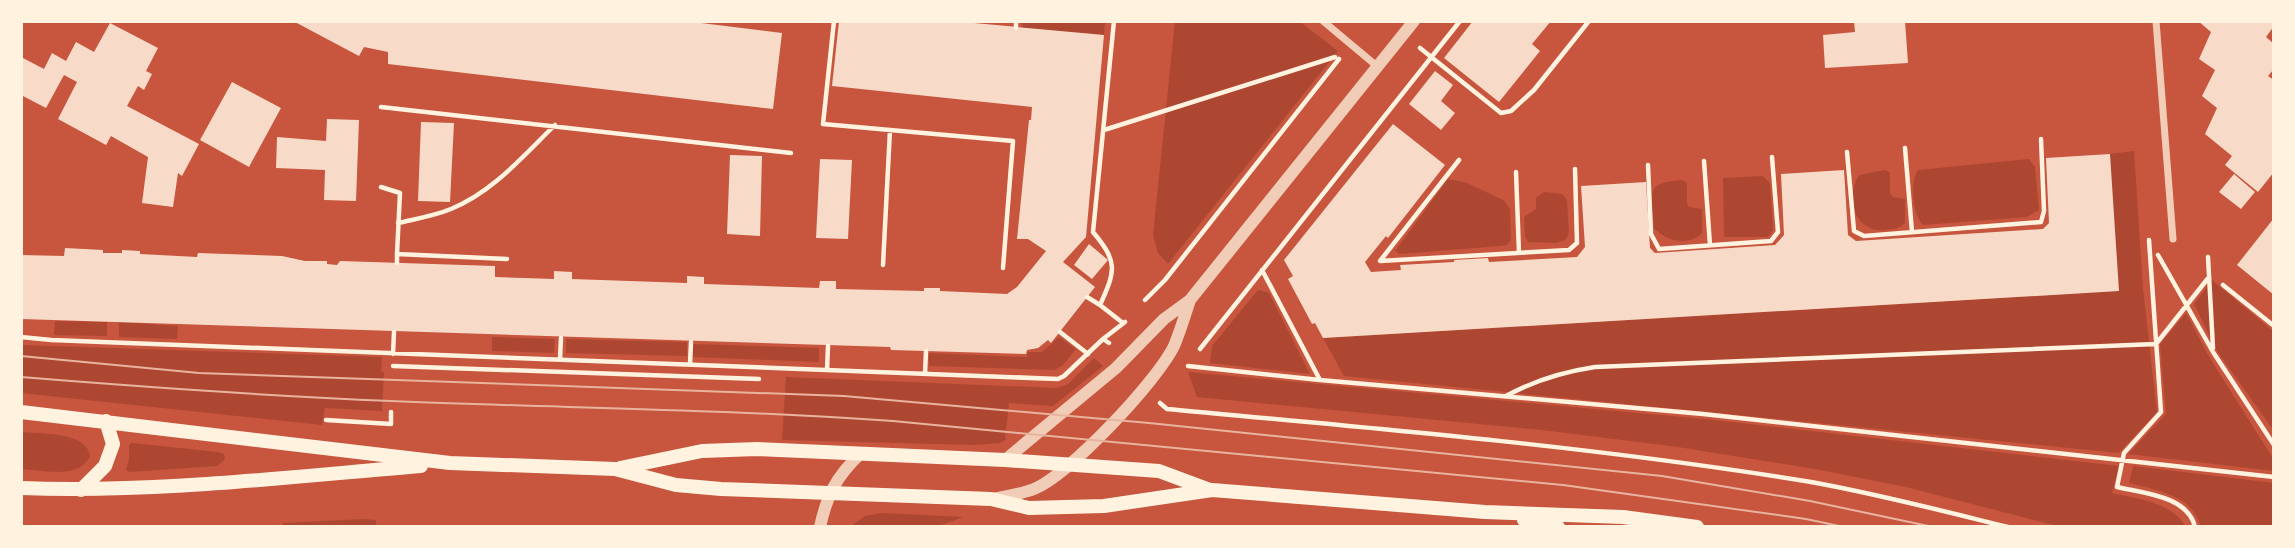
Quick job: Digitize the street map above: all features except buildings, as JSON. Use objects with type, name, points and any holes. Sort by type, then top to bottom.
[{"type":"main road","points":[[21,412],[450,463],[615,469],[676,485],[991,499],[1029,508],[1104,506],[1212,490],[1485,512],[1623,517],[1697,527]]},
{"type":"main road","points":[[81,490],[105,466],[113,444],[106,421]]},
{"type":"main road","points":[[615,469],[702,451],[726,449],[1005,460],[1159,471],[1212,490]]},
{"type":"main road","points":[[21,488],[81,490],[213,483],[450,463]]},
{"type":"main road","points":[[1485,512],[1558,527]]},
{"type":"street","points":[[1323,21],[1377,67]]},
{"type":"street","points":[[1005,460],[1116,368],[1164,319],[1191,300],[1414,21]]},
{"type":"street","points":[[2156,21],[2173,239]]},
{"type":"street","points":[[991,499],[1036,488],[1068,465],[1131,403],[1161,367],[1174,346],[1191,300]]},
{"type":"street","points":[[820,527],[829,493],[839,477],[860,454]]},
{"type":"path","points":[[834,21],[823,124],[1013,141],[1003,268]]},
{"type":"path","points":[[1016,21],[1016,28]]},
{"type":"path","points":[[1100,305],[1112,279],[1110,253],[1093,232],[1114,21]]},
{"type":"path","points":[[1181,373],[1460,21]]},
{"type":"path","points":[[1432,57],[1501,113],[1511,111],[1534,90],[1590,21]]},
{"type":"path","points":[[1104,130],[1344,54],[1165,280],[1140,306]]},
{"type":"path","points":[[381,107],[791,153]]},
{"type":"path","points":[[398,223],[450,210],[477,196],[501,179],[556,125]]},
{"type":"path","points":[[883,265],[890,130]]},
{"type":"path","points":[[1847,152],[1854,231],[1864,236],[2041,222],[2044,211],[2041,139]]},
{"type":"path","points":[[1905,148],[1912,232]]},
{"type":"path","points":[[1648,165],[1651,234],[1659,248],[1710,245],[1771,241],[1778,232],[1772,157]]},
{"type":"path","points":[[1459,160],[1380,261],[1569,250],[1577,243],[1575,169]]},
{"type":"path","points":[[1704,161],[1710,245]]},
{"type":"path","points":[[1516,172],[1518,253]]},
{"type":"path","points":[[381,187],[400,193],[397,263]]},
{"type":"path","points":[[2195,527],[2193,520],[2181,506],[2157,496],[2117,487],[2124,453],[2161,412],[2149,240],[2213,352],[2274,445]]},
{"type":"path","points":[[397,254],[507,259]]},
{"type":"path","points":[[2208,257],[2213,352]]},
{"type":"path","points":[[1262,270],[1320,380]]},
{"type":"path","points":[[1505,396],[1534,381],[1565,371],[1595,367],[2156,344],[2210,277]]},
{"type":"path","points":[[2223,285],[2274,326]]},
{"type":"path","points":[[1087,297],[1123,323]]},
{"type":"path","points":[[21,337],[1058,379],[1132,314]]},
{"type":"path","points":[[393,354],[394,332]]},
{"type":"path","points":[[1059,332],[1088,354]]},
{"type":"path","points":[[560,359],[561,338]]},
{"type":"path","points":[[1103,339],[1112,346]]},
{"type":"path","points":[[690,363],[691,342]]},
{"type":"path","points":[[827,370],[828,346]]},
{"type":"path","points":[[925,374],[926,351]]},
{"type":"path","points":[[393,366],[759,379]]},
{"type":"path","points":[[1187,366],[1703,414],[2274,477]]},
{"type":"path","points":[[1151,397],[1167,409],[1542,445],[1664,460],[1814,483],[2008,527]]},
{"type":"path","points":[[326,419],[391,424],[391,412]]},
{"type":"shaded area","points":[[1023,21],[1105,21],[1104,35],[1022,28]]},
{"type":"shaded area","points":[[1175,21],[1299,21],[1338,51],[1168,264],[1158,253],[1153,235]]},
{"type":"shaded area","points":[[2134,151],[2143,289],[2157,412],[2119,453],[1344,376],[1323,338],[2118,291],[2110,154]]},
{"type":"shaded area","points":[[2029,159],[2035,167],[2039,210],[2027,217],[1923,225],[1919,220],[1914,206],[1913,190],[1918,170]]},
{"type":"shaded area","points":[[1885,170],[1890,173],[1890,193],[1893,197],[1905,199],[1905,223],[1894,229],[1874,229],[1859,220],[1853,194],[1859,175]]},
{"type":"shaded area","points":[[1763,176],[1770,183],[1773,230],[1768,237],[1724,237],[1723,178]]},
{"type":"shaded area","points":[[1448,179],[1467,183],[1503,200],[1510,209],[1511,240],[1507,245],[1500,246],[1400,254],[1395,251]]},
{"type":"shaded area","points":[[1682,180],[1687,183],[1689,207],[1702,209],[1702,233],[1690,240],[1677,241],[1654,228],[1651,199],[1652,192],[1660,184]]},
{"type":"shaded area","points":[[1544,192],[1562,194],[1567,200],[1569,233],[1565,240],[1556,243],[1528,242],[1525,237],[1524,217],[1536,209],[1536,198]]},
{"type":"shaded area","points":[[2212,280],[2274,332],[2274,431],[2217,351],[2194,304]]},
{"type":"shaded area","points":[[1258,290],[1269,293],[1310,374],[1210,363],[1212,346]]},
{"type":"shaded area","points":[[2186,313],[2208,355],[2274,460],[2274,471],[2128,454],[2166,414],[2160,344]]},
{"type":"shaded area","points":[[55,321],[107,322],[107,336],[54,335]]},
{"type":"shaded area","points":[[119,322],[178,326],[177,339],[119,337]]},
{"type":"shaded area","points":[[492,337],[555,339],[554,353],[492,351]]},
{"type":"shaded area","points":[[1059,337],[1076,349],[1063,365],[1055,370],[929,366],[929,353],[1027,357],[1028,352],[1042,352]]},
{"type":"shaded area","points":[[566,339],[687,342],[687,356],[566,353]]},
{"type":"shaded area","points":[[693,344],[819,348],[819,362],[693,357]]},
{"type":"shaded area","points":[[21,345],[382,357],[382,411],[325,408],[322,425],[21,393]]},
{"type":"shaded area","points":[[1094,358],[1103,366],[1053,406],[1009,403],[1007,439],[1000,443],[974,445],[782,440],[786,377],[1057,388],[1068,384]]},
{"type":"shaded area","points":[[1188,372],[1705,419],[2119,466],[2112,493],[2163,507],[2172,512],[2186,527],[2061,527],[1906,487],[1678,447],[1542,430],[1197,397]]},
{"type":"shaded area","points":[[21,432],[72,438],[87,448],[90,456],[78,468],[69,471],[21,469]]},
{"type":"shaded area","points":[[132,443],[218,452],[224,454],[225,459],[217,466],[129,472],[126,470],[129,445]]},
{"type":"shaded area","points":[[2133,466],[2274,483],[2274,527],[2201,527],[2197,516],[2182,501],[2129,483]]},
{"type":"shaded area","points":[[882,513],[963,517],[936,527],[850,527],[865,516]]},
{"type":"shaded area","points":[[376,520],[376,527],[283,527],[283,523]]},
{"type":"tram line","points":[[21,356],[199,373],[844,396],[1149,423],[1662,476],[1810,501],[1933,527]]},
{"type":"tram line","points":[[21,377],[345,399],[705,411],[893,421],[1563,485],[1806,519],[1844,527]]}]
